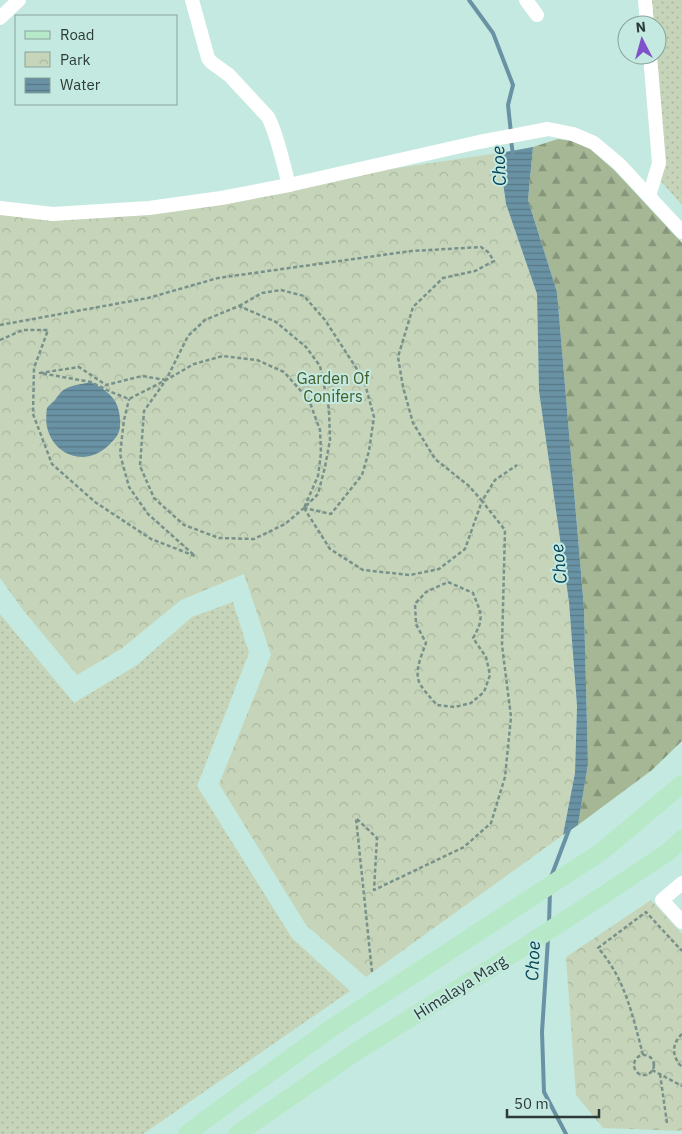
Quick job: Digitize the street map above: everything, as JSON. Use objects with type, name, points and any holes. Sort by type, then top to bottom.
[{"type":"main road","points":[[187,1134],[333,1027],[601,852],[682,784]]},
{"type":"main road","name":"Himalaya Marg","points":[[237,1134],[357,1052],[605,894],[668,852],[682,839]]},
{"type":"street","points":[[0,18],[19,0]]},
{"type":"street","points":[[192,0],[208,58],[229,75],[272,123],[289,185]]},
{"type":"street","points":[[526,0],[537,15]]},
{"type":"street","points":[[645,0],[647,15]]},
{"type":"street","points":[[649,196],[659,163],[651,65]]},
{"type":"street","points":[[0,208],[53,214],[149,208],[221,198],[289,185],[479,142],[548,130],[573,134],[594,143],[619,164],[679,224]]},
{"type":"street","points":[[682,883],[662,900],[682,922]]},
{"type":"path","points":[[0,325],[148,298],[218,278],[410,251],[481,247],[488,252],[494,261],[475,271],[443,278],[413,307],[398,357],[412,423],[435,460],[469,486],[505,530],[502,645],[511,717],[505,777],[491,823],[464,847],[374,890],[377,838],[356,818],[372,972]]},
{"type":"path","points":[[239,306],[276,322],[306,346],[320,366],[329,409],[330,440],[318,494],[285,524],[254,539],[219,538],[184,525],[154,498],[140,466],[144,411],[166,380],[188,336],[204,320],[239,306],[262,293],[281,290],[304,296],[325,320],[364,380],[374,416],[369,451],[362,475],[331,514],[304,508]]},
{"type":"path","points":[[0,340],[23,330],[48,330],[34,368],[33,414],[52,464],[95,502],[151,540],[195,556],[148,514],[129,487],[120,454],[124,420],[129,399]]},
{"type":"path","points":[[166,380],[142,376],[106,386],[79,367],[40,373],[92,382],[129,399],[166,380],[194,364],[223,356],[257,360],[284,372],[310,400],[320,430],[321,453],[318,476],[304,508]]},
{"type":"path","points":[[304,508],[330,549],[363,570],[410,575],[440,569],[465,549],[482,501],[495,480],[517,465]]},
{"type":"path","points":[[448,582],[473,593],[481,613],[479,628],[473,638],[486,657],[490,676],[484,692],[471,703],[455,707],[437,704],[426,693],[418,680],[419,665],[426,643],[416,624],[415,604],[426,592],[448,582]]},
{"type":"path","points":[[643,1056],[625,991],[608,959],[598,948],[646,912],[682,950]]},
{"type":"path","points":[[682,1034],[675,1044],[674,1056],[682,1067]]},
{"type":"path","points":[[640,1056],[643,1056],[652,1059],[654,1064],[650,1073],[644,1075],[636,1070],[635,1064],[640,1056]]},
{"type":"path","points":[[652,1070],[682,1086]]},
{"type":"path","points":[[660,1074],[667,1123]]},
{"type":"green space","points":[[645,0],[682,0],[682,205],[658,178],[651,65],[667,65],[667,15],[646,15]]},
{"type":"green space","points":[[558,139],[572,141],[589,148],[615,171],[682,243],[682,741],[652,770],[578,825],[588,764],[584,608],[557,292],[528,200],[533,147]]},
{"type":"green space","name":"Garden Of Conifers","points":[[499,153],[506,204],[537,294],[539,391],[569,602],[577,706],[575,773],[563,835],[366,977],[306,925],[219,784],[271,655],[244,574],[181,600],[121,649],[77,675],[23,610],[0,578],[0,215],[5,211],[77,219],[289,184]]},
{"type":"green space","points":[[233,602],[249,653],[197,786],[292,938],[350,991],[143,1134],[0,1134],[0,614],[74,703],[137,665],[192,617]]},
{"type":"green space","points":[[651,900],[682,934],[682,1131],[603,1128],[576,1095],[566,957]]},
{"type":"water","points":[[533,147],[528,200],[557,292],[584,608],[588,764],[578,825],[563,835],[575,773],[577,706],[569,602],[539,391],[537,294],[506,204],[499,153]]},
{"type":"water","points":[[91,382],[107,392],[115,401],[119,412],[119,431],[112,442],[100,452],[91,456],[72,456],[57,446],[51,437],[47,425],[47,408],[65,389]]},
{"type":"waterway","name":"Choe","points":[[469,0],[493,33],[513,85],[508,105],[511,133]]},
{"type":"waterway","name":"Choe","points":[[511,140],[513,155]]},
{"type":"waterway","name":"Choe","points":[[551,877],[570,827]]},
{"type":"waterway","name":"Choe","points":[[549,924],[550,891]]},
{"type":"waterway","name":"Choe","points":[[548,939],[542,1032],[544,1092],[566,1134]]}]
